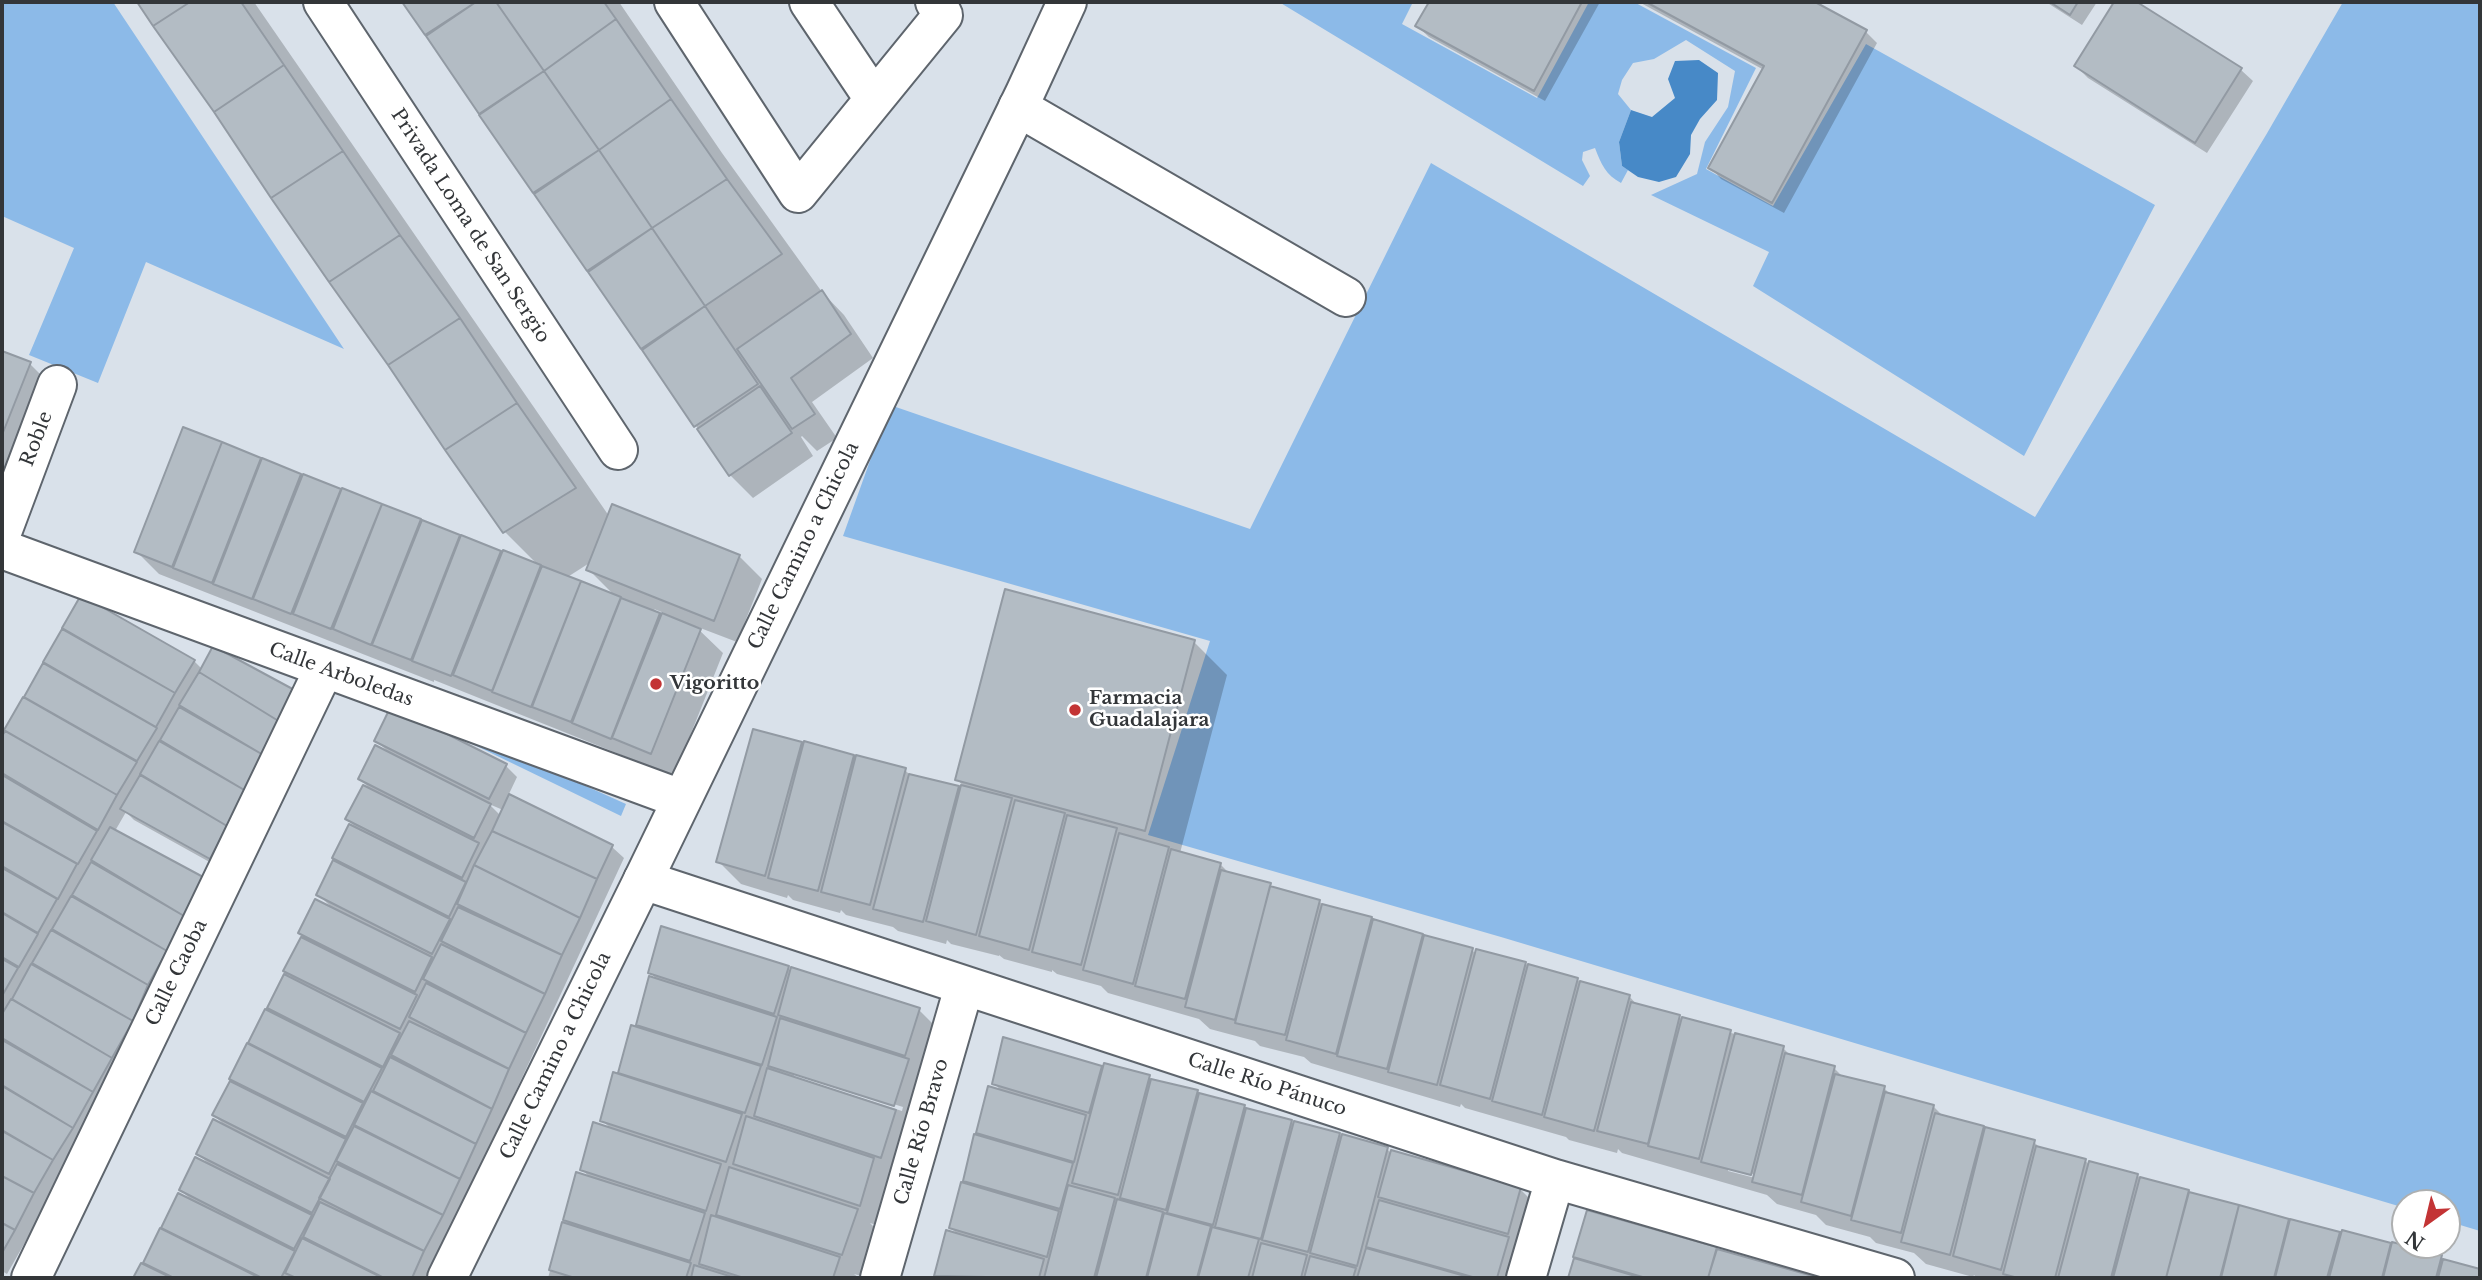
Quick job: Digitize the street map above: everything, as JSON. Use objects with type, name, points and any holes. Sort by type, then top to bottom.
[{"type":"street","name":"Privada Loma de San Sergio","points":[[323,2],[618,450]]},
{"type":"street","points":[[674,2],[799,193],[943,15],[935,2]]},
{"type":"street","points":[[809,2],[874,99]]},
{"type":"street","name":"Calle Camino a Chicola","points":[[447,1278],[643,880],[1067,2]]},
{"type":"street","points":[[1018,107],[1346,297]]},
{"type":"street","name":"Roble","points":[[2,532],[57,385]]},
{"type":"street","name":"Calle Arboledas","points":[[2,549],[681,799]]},
{"type":"street","name":"Calle Caoba","points":[[31,1278],[324,669]]},
{"type":"street","name":"Calle Río Pánuco","points":[[643,880],[1555,1179],[1877,1276]]},
{"type":"street","name":"Calle Río Bravo","points":[[880,1278],[964,987]]},
{"type":"street","points":[[1526,1278],[1555,1179]]},
{"type":"shaded area","points":[[2,2],[113,2],[344,349],[146,262],[98,383],[29,355],[74,248],[2,216]]},
{"type":"shaded area","points":[[1279,2],[1413,2],[1402,24],[1537,98],[1589,2],[1634,2],[1756,68],[1706,169],[1773,206],[1866,44],[2155,205],[2024,456],[1753,286],[1769,252],[1651,195],[1697,174],[1705,142],[1728,107],[1735,71],[1686,40],[1654,59],[1633,63],[1622,80],[1618,94],[1631,110],[1619,142],[1622,166],[1628,170],[1621,183],[1605,168],[1595,148],[1583,152],[1582,160],[1590,176],[1583,186]]},
{"type":"shaded area","points":[[2343,2],[2480,2],[2480,1231],[2461,1225],[2461,1189],[2391,1189],[2391,1204],[1501,937],[1148,835],[1210,641],[843,536],[890,405],[1250,529],[1431,163],[2035,517],[2266,135]]},
{"type":"shaded area","points":[[1699,60],[1718,73],[1717,100],[1700,119],[1691,135],[1690,154],[1676,177],[1659,182],[1638,177],[1622,166],[1619,142],[1631,110],[1652,117],[1675,98],[1668,79],[1675,61]]},
{"type":"shaded area","points":[[423,713],[626,804],[621,816],[421,719]]},
{"type":"building","points":[[137,2],[190,2],[153,26]]},
{"type":"building","points":[[190,2],[241,2],[284,65],[214,112],[153,26]]},
{"type":"building","points":[[402,2],[476,2],[425,35]]},
{"type":"building","points":[[476,2],[496,2],[544,71],[479,114],[426,36]]},
{"type":"building","points":[[496,2],[604,2],[616,19],[544,71]]},
{"type":"building","points":[[1429,2],[1582,2],[1534,91],[1415,26]]},
{"type":"building","points":[[1646,2],[1815,2],[1867,30],[1772,203],[1708,168],[1764,66]]},
{"type":"building","points":[[2050,2],[2078,2],[2070,15]]},
{"type":"building","points":[[2114,2],[2137,2],[2242,68],[2195,143],[2074,66]]},
{"type":"building","points":[[616,19],[671,99],[599,150],[544,71]]},
{"type":"building","points":[[284,65],[343,151],[271,198],[214,112]]},
{"type":"building","points":[[544,71],[599,150],[533,193],[479,115]]},
{"type":"building","points":[[671,99],[727,179],[652,228],[599,150]]},
{"type":"building","points":[[599,150],[652,228],[587,271],[534,194]]},
{"type":"building","points":[[343,151],[400,235],[329,282],[271,198]]},
{"type":"building","points":[[727,179],[782,254],[705,306],[652,228]]},
{"type":"building","points":[[652,228],[705,306],[641,349],[588,272]]},
{"type":"building","points":[[400,235],[460,318],[388,365],[329,282]]},
{"type":"building","points":[[822,290],[851,334],[791,378],[815,414],[792,429],[737,349]]},
{"type":"building","points":[[705,306],[758,384],[694,427],[642,350]]},
{"type":"building","points":[[460,318],[517,403],[445,450],[388,365]]},
{"type":"building","points":[[2,351],[31,362],[2,435]]},
{"type":"building","points":[[760,386],[792,433],[729,476],[697,429]]},
{"type":"building","points":[[517,403],[576,488],[503,533],[445,450]]},
{"type":"building","points":[[183,427],[222,442],[172,567],[134,552]]},
{"type":"building","points":[[222,442],[261,458],[212,583],[173,568]]},
{"type":"building","points":[[262,458],[301,474],[252,599],[213,584]]},
{"type":"building","points":[[303,474],[341,489],[291,614],[253,599]]},
{"type":"building","points":[[342,488],[382,504],[331,629],[293,614]]},
{"type":"building","points":[[382,504],[421,519],[371,645],[333,629]]},
{"type":"building","points":[[612,504],[740,555],[714,621],[586,570]]},
{"type":"building","points":[[422,520],[460,535],[411,660],[372,645]]},
{"type":"building","points":[[461,535],[501,551],[451,676],[412,661]]},
{"type":"building","points":[[503,550],[541,565],[492,691],[453,675]]},
{"type":"building","points":[[542,566],[581,581],[531,707],[492,692]]},
{"type":"building","points":[[581,581],[621,597],[571,722],[532,707]]},
{"type":"building","name":"Farmacia Guadalajara","points":[[1005,589],[1195,640],[1145,831],[955,780]]},
{"type":"building","points":[[81,595],[195,660],[175,693],[62,628]]},
{"type":"building","points":[[621,598],[660,613],[611,739],[572,723]]},
{"type":"building","name":"Vigoritto","points":[[662,613],[701,629],[651,754],[612,738]]},
{"type":"building","points":[[62,629],[175,693],[156,727],[43,662]]},
{"type":"building","points":[[213,646],[300,693],[285,725],[199,672]]},
{"type":"building","points":[[43,663],[157,728],[137,761],[24,697]]},
{"type":"building","points":[[199,672],[285,725],[265,756],[179,705]]},
{"type":"building","points":[[23,697],[137,762],[117,795],[4,730]]},
{"type":"building","points":[[391,706],[507,764],[489,799],[374,741]]},
{"type":"building","points":[[179,707],[265,756],[246,791],[160,740]]},
{"type":"building","points":[[753,729],[802,742],[765,876],[716,862]]},
{"type":"building","points":[[5,731],[117,795],[98,830],[2,773],[2,736]]},
{"type":"building","points":[[159,741],[246,791],[227,826],[140,774]]},
{"type":"building","points":[[804,741],[854,755],[818,891],[768,878]]},
{"type":"building","points":[[375,745],[491,804],[474,838],[358,779]]},
{"type":"building","points":[[856,755],[906,768],[870,905],[821,892]]},
{"type":"building","points":[[909,774],[959,786],[923,922],[873,909]]},
{"type":"building","points":[[2,775],[97,831],[78,864],[2,821]]},
{"type":"building","points":[[140,775],[227,826],[210,859],[120,809]]},
{"type":"building","points":[[363,785],[479,843],[462,878],[345,819]]},
{"type":"building","points":[[961,785],[1012,798],[976,935],[926,921]]},
{"type":"building","points":[[509,794],[613,845],[597,879],[492,831]]},
{"type":"building","points":[[1015,800],[1065,813],[1029,950],[979,936]]},
{"type":"building","points":[[1067,815],[1117,828],[1081,965],[1032,952]]},
{"type":"building","points":[[2,822],[77,864],[58,899],[2,866]]},
{"type":"building","points":[[349,824],[466,882],[449,917],[332,858]]},
{"type":"building","points":[[110,827],[205,878],[184,916],[91,860]]},
{"type":"building","points":[[492,831],[597,879],[580,918],[474,865]]},
{"type":"building","points":[[1119,833],[1169,847],[1133,984],[1083,970]]},
{"type":"building","points":[[1171,849],[1221,863],[1185,999],[1135,986]]},
{"type":"building","points":[[333,860],[450,919],[432,954],[316,895]]},
{"type":"building","points":[[91,862],[184,916],[167,951],[72,895]]},
{"type":"building","points":[[474,865],[580,918],[562,955],[457,904]]},
{"type":"building","points":[[2,868],[57,899],[38,933],[2,912]]},
{"type":"building","points":[[1221,870],[1271,883],[1235,1020],[1185,1007]]},
{"type":"building","points":[[1270,886],[1320,900],[1285,1035],[1235,1023]]},
{"type":"building","points":[[71,896],[167,951],[148,985],[52,929]]},
{"type":"building","points":[[315,899],[432,957],[415,992],[298,933]]},
{"type":"building","points":[[1322,904],[1372,917],[1336,1054],[1286,1040]]},
{"type":"building","points":[[458,907],[562,955],[545,994],[441,941]]},
{"type":"building","points":[[2,913],[38,934],[19,967],[2,957]]},
{"type":"building","points":[[1373,919],[1423,934],[1387,1069],[1337,1056]]},
{"type":"building","points":[[661,926],[789,966],[774,1014],[648,973]]},
{"type":"building","points":[[51,930],[148,985],[133,1021],[32,963]]},
{"type":"building","points":[[1424,935],[1473,948],[1437,1085],[1388,1072]]},
{"type":"building","points":[[301,937],[417,995],[400,1029],[283,971]]},
{"type":"building","points":[[441,944],[545,994],[526,1033],[423,979]]},
{"type":"building","points":[[1476,949],[1526,962],[1490,1099],[1440,1085]]},
{"type":"building","points":[[2,959],[18,968],[2,996]]},
{"type":"building","points":[[31,964],[133,1021],[112,1058],[12,999]]},
{"type":"building","points":[[1528,964],[1578,978],[1542,1115],[1492,1101]]},
{"type":"building","points":[[791,967],[920,1008],[905,1056],[778,1015]]},
{"type":"building","points":[[284,974],[400,1033],[383,1067],[267,1008]]},
{"type":"building","points":[[649,976],[777,1017],[762,1065],[636,1025]]},
{"type":"building","points":[[1580,981],[1630,995],[1594,1131],[1544,1117]]},
{"type":"building","points":[[426,983],[526,1033],[509,1069],[409,1017]]},
{"type":"building","points":[[11,999],[112,1058],[93,1092],[2,1038],[2,1014]]},
{"type":"building","points":[[1631,1002],[1680,1015],[1648,1144],[1597,1131]]},
{"type":"building","points":[[265,1009],[382,1068],[364,1102],[248,1043]]},
{"type":"building","points":[[1682,1017],[1731,1030],[1699,1159],[1648,1146]]},
{"type":"building","points":[[780,1018],[909,1059],[894,1106],[768,1066]]},
{"type":"building","points":[[409,1021],[509,1069],[492,1109],[391,1055]]},
{"type":"building","points":[[631,1025],[761,1066],[745,1113],[618,1073]]},
{"type":"building","points":[[1735,1033],[1784,1046],[1751,1175],[1701,1162]]},
{"type":"building","points":[[1003,1037],[1102,1066],[1089,1113],[992,1084]]},
{"type":"building","points":[[2,1040],[93,1092],[73,1128],[2,1085]]},
{"type":"building","points":[[247,1043],[363,1103],[346,1137],[229,1079]]},
{"type":"building","points":[[1785,1053],[1835,1066],[1802,1195],[1752,1182]]},
{"type":"building","points":[[390,1057],[492,1109],[476,1144],[373,1091]]},
{"type":"building","points":[[1104,1063],[1150,1075],[1118,1195],[1072,1183]]},
{"type":"building","points":[[767,1068],[896,1110],[881,1158],[754,1116]]},
{"type":"building","points":[[613,1072],[742,1114],[726,1162],[600,1121]]},
{"type":"building","points":[[1835,1074],[1885,1086],[1851,1216],[1801,1202]]},
{"type":"building","points":[[1151,1079],[1198,1090],[1166,1210],[1120,1198]]},
{"type":"building","points":[[230,1081],[346,1139],[329,1174],[212,1115]]},
{"type":"building","points":[[2,1086],[73,1128],[53,1160],[2,1130]]},
{"type":"building","points":[[988,1086],[1086,1115],[1074,1162],[976,1133]]},
{"type":"building","points":[[371,1091],[476,1144],[460,1179],[354,1125]]},
{"type":"building","points":[[1885,1092],[1934,1105],[1901,1233],[1851,1220]]},
{"type":"building","points":[[1199,1093],[1245,1105],[1213,1225],[1167,1213]]},
{"type":"building","points":[[1246,1108],[1292,1120],[1261,1239],[1215,1227]]},
{"type":"building","points":[[1935,1113],[1984,1126],[1950,1255],[1901,1242]]},
{"type":"building","points":[[746,1116],[874,1158],[860,1206],[733,1164]]},
{"type":"building","points":[[213,1119],[330,1179],[312,1213],[196,1154]]},
{"type":"building","points":[[1294,1121],[1340,1133],[1308,1252],[1262,1240]]},
{"type":"building","points":[[593,1122],[721,1164],[706,1211],[580,1170]]},
{"type":"building","points":[[354,1126],[460,1179],[443,1215],[336,1161]]},
{"type":"building","points":[[1985,1127],[2035,1140],[2001,1270],[1953,1256]]},
{"type":"building","points":[[2,1131],[53,1160],[34,1193],[2,1176]]},
{"type":"building","points":[[974,1134],[1073,1163],[1060,1209],[963,1181]]},
{"type":"building","points":[[1342,1134],[1388,1147],[1357,1266],[1310,1253]]},
{"type":"building","points":[[2036,1146],[2086,1159],[2055,1278],[2018,1278],[2003,1274]]},
{"type":"building","points":[[1391,1150],[1521,1187],[1508,1234],[1378,1197]]},
{"type":"building","points":[[195,1157],[312,1215],[294,1249],[179,1190]]},
{"type":"building","points":[[2089,1161],[2138,1174],[2111,1278],[2058,1278]]},
{"type":"building","points":[[337,1164],[443,1215],[424,1251],[319,1198]]},
{"type":"building","points":[[729,1167],[858,1209],[842,1255],[716,1215]]},
{"type":"building","points":[[576,1172],[705,1213],[690,1261],[563,1220]]},
{"type":"building","points":[[2,1176],[34,1193],[15,1230],[2,1223]]},
{"type":"building","points":[[2140,1177],[2189,1190],[2166,1278],[2113,1278]]},
{"type":"building","points":[[961,1182],[1059,1211],[1047,1257],[949,1228]]},
{"type":"building","points":[[1068,1185],[1115,1198],[1094,1278],[1044,1278]]},
{"type":"building","points":[[2189,1192],[2239,1205],[2220,1278],[2166,1278]]},
{"type":"building","points":[[178,1193],[295,1251],[281,1278],[262,1278],[161,1228]]},
{"type":"building","points":[[1117,1199],[1163,1212],[1146,1278],[1096,1278]]},
{"type":"building","points":[[1379,1200],[1509,1237],[1497,1278],[1476,1278],[1366,1247]]},
{"type":"building","points":[[320,1202],[424,1251],[412,1278],[384,1278],[303,1237]]},
{"type":"building","points":[[2239,1205],[2289,1219],[2274,1278],[2221,1278]]},
{"type":"building","points":[[1587,1210],[1717,1247],[1708,1278],[1646,1278],[1573,1257]]},
{"type":"building","points":[[1164,1213],[1211,1226],[1197,1278],[1147,1278]]},
{"type":"building","points":[[711,1215],[840,1257],[833,1278],[744,1278],[699,1264]]},
{"type":"building","points":[[2290,1219],[2340,1232],[2327,1278],[2275,1278]]},
{"type":"building","points":[[562,1222],[691,1263],[686,1278],[575,1278],[549,1270]]},
{"type":"building","points":[[2,1223],[15,1230],[2,1253]]},
{"type":"building","points":[[1212,1227],[1259,1239],[1248,1278],[1198,1278]]},
{"type":"building","points":[[160,1228],[260,1278],[174,1278],[143,1263]]},
{"type":"building","points":[[946,1230],[1044,1259],[1039,1278],[934,1276]]},
{"type":"building","points":[[2342,1230],[2391,1243],[2382,1278],[2329,1278]]},
{"type":"building","points":[[302,1238],[383,1278],[296,1278],[285,1273]]},
{"type":"building","points":[[1261,1243],[1307,1255],[1301,1278],[1252,1278]]},
{"type":"building","points":[[2391,1246],[2391,1259],[2441,1259],[2436,1278],[2383,1278]]},
{"type":"building","points":[[1366,1248],[1472,1278],[1357,1278]]},
{"type":"building","points":[[1717,1249],[1820,1278],[1708,1278]]},
{"type":"building","points":[[1310,1256],[1356,1268],[1353,1278],[1304,1278]]},
{"type":"building","points":[[1574,1258],[1642,1278],[1568,1278]]},
{"type":"building","points":[[2443,1259],[2480,1269],[2480,1278],[2438,1278]]},
{"type":"building","points":[[141,1263],[172,1278],[133,1278]]},
{"type":"building","points":[[694,1265],[736,1278],[691,1278]]},
{"type":"place","name":"Vigoritto","points":[[656,684]]},
{"type":"place","name":"Farmacia Guadalajara","points":[[1075,710]]}]
